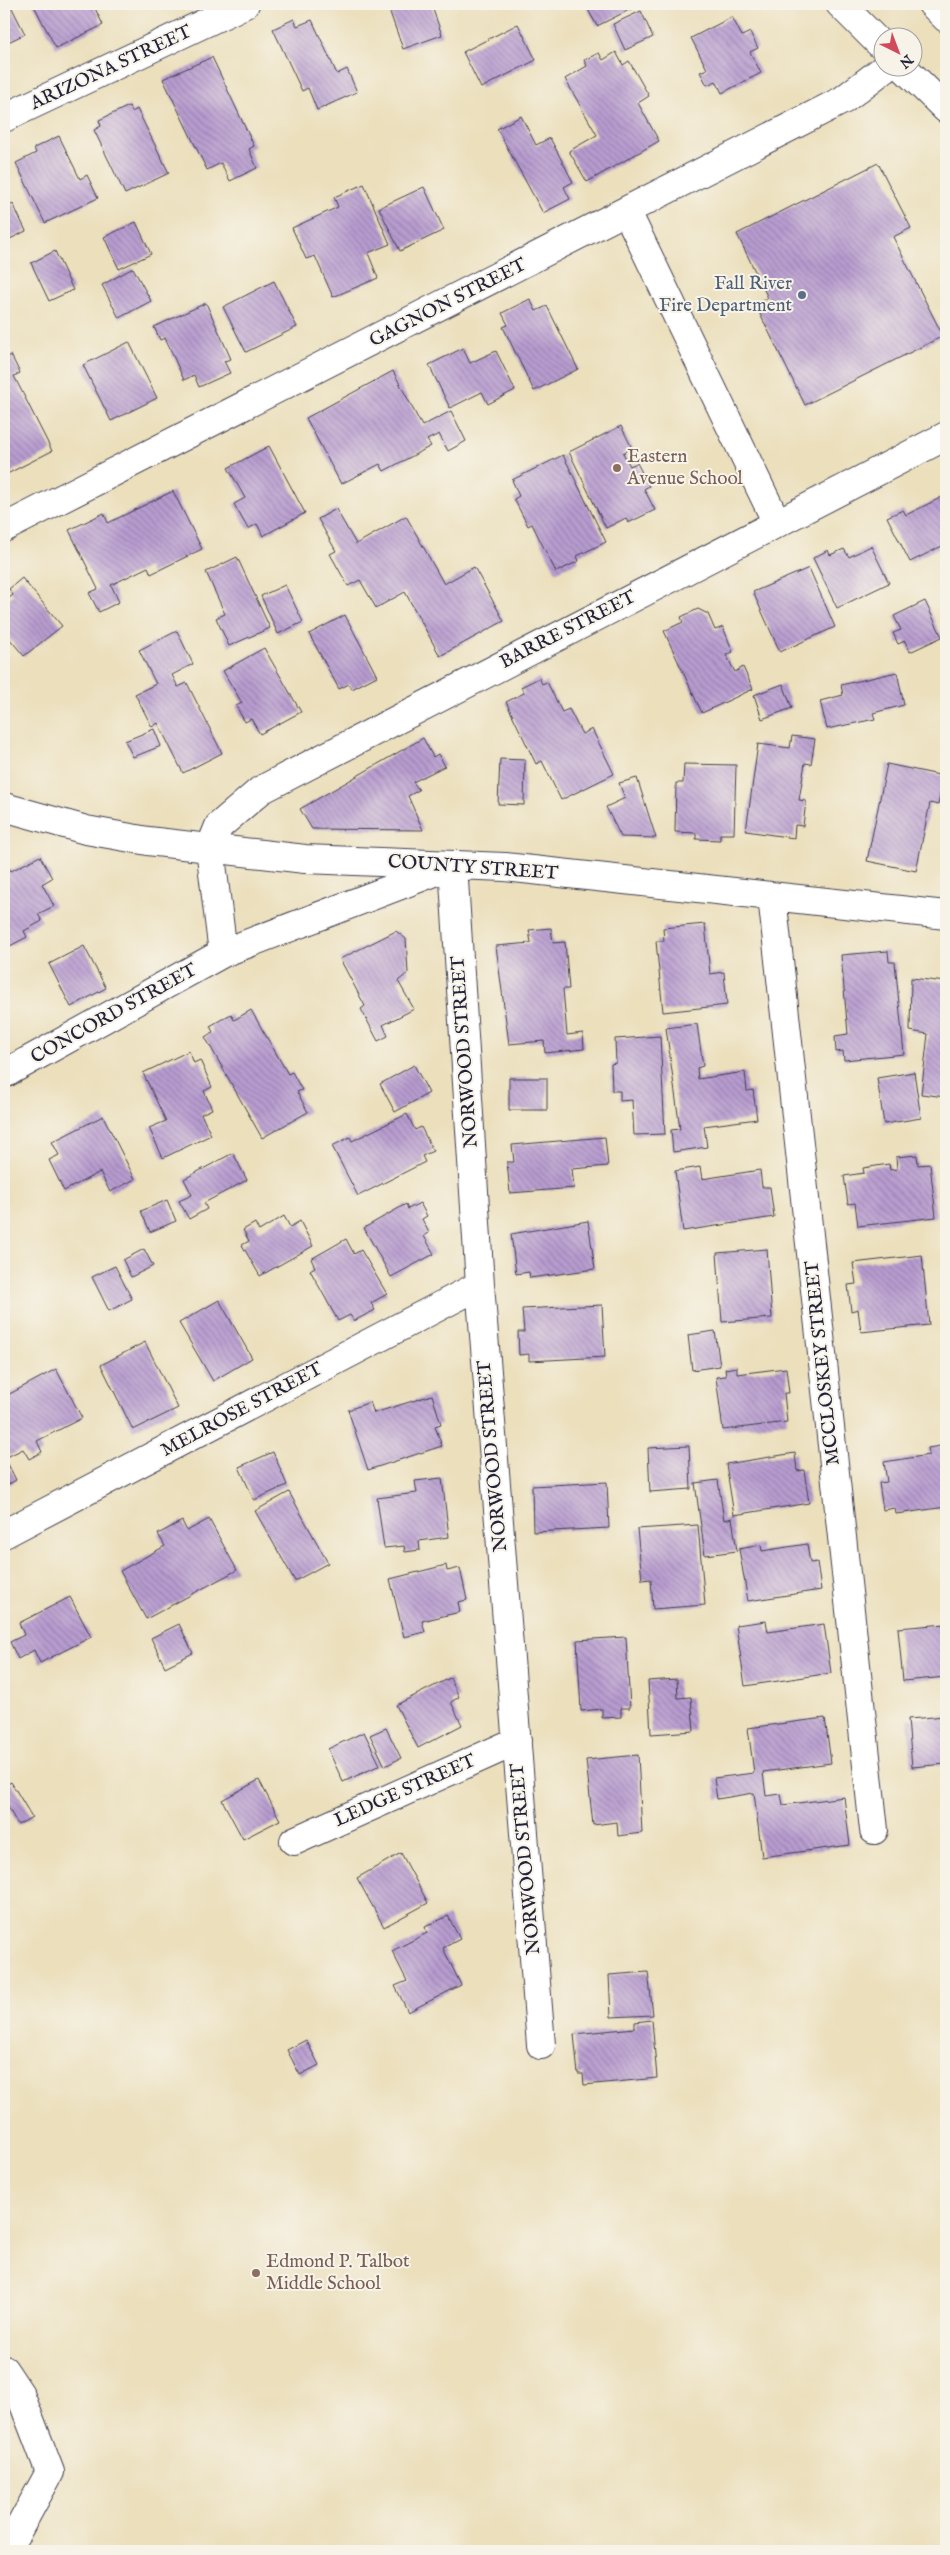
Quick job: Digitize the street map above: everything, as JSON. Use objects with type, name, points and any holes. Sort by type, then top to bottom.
[{"type":"street","name":"ARIZONA STREET","points":[[4,118],[245,4]]},
{"type":"street","points":[[840,4],[872,36]]},
{"type":"street","points":[[932,4],[946,18]]},
{"type":"street","name":"GAGNON STREET","points":[[4,528],[627,212],[843,100],[873,78]]},
{"type":"street","points":[[914,78],[946,109]]},
{"type":"street","points":[[627,212],[777,523]]},
{"type":"street","name":"BARRE STREET","points":[[210,848],[220,826],[232,813],[275,781],[946,436]]},
{"type":"street","name":"COUNTY STREET","points":[[4,807],[117,837],[210,848],[305,858],[505,868],[946,914]]},
{"type":"street","points":[[210,848],[224,953]]},
{"type":"street","name":"CONCORD STREET","points":[[4,1074],[224,953],[453,865]]},
{"type":"street","name":"NORWOOD STREET","points":[[453,865],[480,1286],[541,2046]]},
{"type":"street","name":"MCCLOSKEY STREET","points":[[772,896],[874,1830]]},
{"type":"street","name":"MELROSE STREET","points":[[4,1534],[480,1286]]},
{"type":"street","name":"LEDGE STREET","points":[[294,1841],[517,1741]]},
{"type":"street","points":[[4,2370],[20,2394],[50,2472],[18,2532],[4,2551]]},
{"type":"building","points":[[4,4],[10,4],[25,34],[4,44]]},
{"type":"building","points":[[33,4],[93,4],[103,25],[56,48]]},
{"type":"building","points":[[387,4],[431,4],[442,35],[403,49]]},
{"type":"building","points":[[585,4],[641,4],[597,26]]},
{"type":"building","points":[[641,11],[653,37],[625,50],[613,24]]},
{"type":"building","points":[[732,17],[742,36],[750,32],[758,48],[750,52],[761,73],[722,93],[716,81],[707,85],[700,72],[707,69],[691,38]]},
{"type":"building","points":[[294,19],[297,26],[312,20],[337,74],[347,69],[357,92],[317,110],[308,88],[302,91],[273,29]]},
{"type":"building","points":[[518,24],[536,60],[481,88],[463,52]]},
{"type":"building","points":[[616,52],[623,65],[629,61],[649,96],[638,103],[659,141],[587,182],[569,151],[597,135],[565,79],[587,66],[584,60],[599,53],[603,60]]},
{"type":"building","points":[[212,57],[254,146],[249,149],[257,168],[230,181],[221,163],[207,170],[163,79]]},
{"type":"building","points":[[129,106],[132,112],[137,109],[169,173],[125,194],[94,130],[101,126],[99,120]]},
{"type":"building","points":[[521,116],[536,145],[550,138],[573,182],[564,187],[570,199],[543,213],[497,129]]},
{"type":"building","points":[[59,136],[80,179],[87,175],[98,198],[45,223],[16,163],[36,153],[34,148]]},
{"type":"building","points":[[878,163],[911,228],[893,237],[943,336],[805,405],[755,304],[768,298],[737,234]]},
{"type":"building","points":[[364,184],[390,244],[368,253],[378,278],[333,297],[315,256],[306,259],[292,228],[338,207],[334,197]]},
{"type":"building","points":[[424,187],[444,230],[400,251],[379,208]]},
{"type":"building","points":[[13,204],[26,231],[4,242],[4,208]]},
{"type":"building","points":[[136,222],[151,254],[119,269],[104,237]]},
{"type":"building","points":[[55,251],[73,290],[49,301],[31,263]]},
{"type":"building","points":[[133,268],[151,301],[119,318],[102,285]]},
{"type":"building","points":[[274,281],[297,327],[246,352],[223,307]]},
{"type":"building","points":[[530,299],[536,311],[547,306],[578,369],[534,391],[503,327],[508,325],[502,313]]},
{"type":"building","points":[[206,303],[231,359],[224,361],[230,373],[199,387],[194,375],[184,380],[165,338],[160,340],[154,327]]},
{"type":"building","points":[[129,342],[157,398],[111,421],[83,365]]},
{"type":"building","points":[[463,348],[470,363],[496,351],[515,390],[488,404],[482,392],[450,408],[429,365]]},
{"type":"building","points":[[11,355],[20,373],[14,376],[52,451],[7,474],[4,468],[4,359]]},
{"type":"building","points":[[393,371],[422,426],[451,411],[466,441],[448,451],[439,434],[427,440],[431,446],[384,471],[380,464],[341,484],[306,418]]},
{"type":"building","points":[[621,426],[632,448],[623,453],[630,466],[637,463],[649,486],[644,489],[655,510],[628,523],[626,518],[606,528],[569,452]]},
{"type":"building","points":[[269,446],[305,513],[263,536],[257,524],[248,529],[234,504],[245,498],[228,468]]},
{"type":"building","points":[[563,455],[606,542],[577,556],[579,561],[556,572],[532,524],[528,526],[514,499],[519,496],[512,480]]},
{"type":"building","points":[[173,491],[202,549],[151,574],[148,567],[111,585],[119,602],[99,612],[89,593],[98,589],[69,530],[104,513],[108,523]]},
{"type":"building","points":[[944,496],[946,501],[946,544],[910,562],[887,517],[903,510],[906,515]]},
{"type":"building","points":[[336,509],[356,544],[406,516],[444,584],[474,567],[504,621],[440,656],[405,592],[376,608],[360,580],[348,586],[330,554],[336,551],[318,519]]},
{"type":"building","points":[[871,546],[889,583],[837,608],[813,558],[828,550],[830,555],[844,549],[849,557]]},
{"type":"building","points":[[237,557],[270,628],[229,646],[216,618],[225,614],[206,572]]},
{"type":"building","points":[[809,568],[835,627],[780,652],[753,592]]},
{"type":"building","points":[[22,578],[62,626],[24,656],[4,632],[4,602],[13,595],[9,589]]},
{"type":"building","points":[[285,585],[303,622],[278,634],[261,596]]},
{"type":"building","points":[[925,601],[942,637],[910,652],[905,641],[898,644],[893,633],[901,630],[894,616]]},
{"type":"building","points":[[698,609],[708,614],[715,630],[723,627],[733,652],[726,655],[735,672],[743,667],[753,689],[702,713],[664,631],[683,622],[681,617]]},
{"type":"building","points":[[345,615],[377,676],[352,689],[349,684],[339,689],[309,634]]},
{"type":"building","points":[[177,631],[193,664],[172,675],[178,687],[187,683],[222,753],[183,773],[158,723],[152,727],[135,694],[156,684],[139,650]]},
{"type":"building","points":[[264,648],[301,712],[260,734],[251,719],[245,722],[236,706],[242,703],[223,671]]},
{"type":"building","points":[[897,672],[904,705],[873,713],[875,719],[827,729],[820,701],[843,695],[841,685]]},
{"type":"building","points":[[539,678],[542,684],[547,682],[562,712],[569,709],[582,734],[592,729],[614,774],[561,800],[542,761],[536,764],[506,702],[524,693],[521,687]]},
{"type":"building","points":[[783,684],[792,708],[762,719],[754,695]]},
{"type":"building","points":[[154,729],[161,746],[133,757],[125,741]]},
{"type":"building","points":[[792,736],[815,739],[811,764],[805,763],[799,800],[806,801],[803,826],[795,825],[794,838],[746,831],[758,744],[790,748]]},
{"type":"building","points":[[423,738],[433,757],[438,754],[445,766],[413,782],[419,790],[408,796],[423,830],[312,829],[300,809]]},
{"type":"building","points":[[500,759],[525,760],[524,805],[498,804]]},
{"type":"building","points":[[684,764],[736,765],[734,834],[720,834],[720,840],[696,839],[696,833],[675,832],[676,783],[683,783]]},
{"type":"building","points":[[887,764],[944,776],[938,805],[930,803],[916,871],[867,861]]},
{"type":"building","points":[[637,778],[656,838],[621,837],[606,807],[625,798],[619,783]]},
{"type":"building","points":[[40,856],[52,878],[42,884],[54,906],[38,914],[42,921],[24,931],[27,937],[8,947],[4,939],[4,869],[8,867],[11,871]]},
{"type":"building","points":[[705,924],[710,974],[724,972],[727,1005],[663,1012],[656,941],[664,941],[663,928]]},
{"type":"building","points":[[551,928],[553,943],[565,942],[569,989],[563,989],[567,1035],[583,1033],[584,1049],[545,1053],[544,1041],[509,1044],[496,946],[531,943],[529,930]]},
{"type":"building","points":[[396,931],[406,939],[408,973],[398,981],[414,1009],[383,1025],[388,1036],[378,1041],[361,1009],[365,1006],[340,959]]},
{"type":"building","points":[[84,946],[106,988],[71,1007],[49,964]]},
{"type":"building","points":[[888,951],[889,962],[895,962],[904,1054],[844,1060],[843,1051],[836,1052],[835,1036],[848,1034],[841,955]]},
{"type":"building","points":[[911,978],[946,982],[946,1097],[921,1094],[928,1034],[910,1031]]},
{"type":"building","points":[[251,1010],[288,1074],[292,1072],[302,1090],[297,1092],[308,1112],[262,1138],[205,1037],[213,1032],[210,1026],[231,1014],[234,1020]]},
{"type":"building","points":[[697,1024],[703,1066],[697,1068],[698,1079],[745,1072],[747,1091],[753,1090],[757,1119],[704,1126],[707,1147],[673,1152],[671,1130],[680,1129],[666,1028]]},
{"type":"building","points":[[660,1036],[665,1134],[634,1135],[632,1100],[620,1101],[620,1091],[612,1091],[611,1064],[616,1063],[615,1039]]},
{"type":"building","points":[[189,1051],[194,1063],[200,1060],[212,1087],[204,1091],[212,1109],[201,1114],[211,1135],[163,1158],[149,1128],[166,1121],[143,1073]]},
{"type":"building","points":[[414,1065],[429,1093],[395,1112],[380,1084]]},
{"type":"building","points":[[914,1072],[921,1118],[884,1124],[877,1078]]},
{"type":"building","points":[[509,1078],[547,1078],[547,1110],[509,1110]]},
{"type":"building","points":[[407,1114],[415,1130],[421,1127],[433,1151],[422,1156],[425,1162],[358,1196],[332,1146],[350,1137],[352,1141]]},
{"type":"building","points":[[103,1116],[135,1179],[110,1192],[100,1172],[64,1191],[49,1160],[59,1155],[52,1142]]},
{"type":"building","points":[[605,1137],[608,1166],[572,1169],[574,1188],[510,1193],[507,1162],[514,1162],[512,1145]]},
{"type":"building","points":[[233,1153],[247,1180],[204,1203],[207,1209],[189,1219],[179,1201],[192,1195],[184,1179]]},
{"type":"building","points":[[917,1155],[918,1165],[930,1164],[936,1217],[858,1226],[855,1203],[848,1204],[844,1176],[864,1173],[863,1168],[889,1164],[890,1170],[897,1169],[896,1157]]},
{"type":"building","points":[[700,1167],[702,1179],[760,1170],[762,1187],[770,1187],[774,1217],[683,1231],[675,1171]]},
{"type":"building","points":[[167,1200],[176,1221],[150,1232],[141,1211]]},
{"type":"building","points":[[420,1203],[427,1216],[422,1219],[429,1233],[424,1236],[434,1254],[391,1277],[364,1228],[406,1204],[408,1209]]},
{"type":"building","points":[[284,1216],[290,1227],[300,1221],[313,1246],[260,1276],[242,1245],[249,1241],[243,1230],[255,1223],[259,1231]]},
{"type":"building","points":[[588,1221],[595,1269],[530,1278],[529,1272],[516,1274],[511,1234]]},
{"type":"building","points":[[346,1239],[354,1254],[361,1250],[387,1294],[371,1303],[375,1310],[354,1321],[350,1315],[338,1321],[310,1270],[315,1267],[311,1259]]},
{"type":"building","points":[[144,1249],[153,1266],[131,1277],[123,1260]]},
{"type":"building","points":[[767,1249],[772,1318],[722,1322],[717,1253]]},
{"type":"building","points":[[922,1255],[929,1325],[861,1332],[858,1309],[851,1311],[848,1285],[856,1284],[853,1263]]},
{"type":"building","points":[[115,1266],[132,1299],[109,1311],[92,1277]]},
{"type":"building","points":[[219,1300],[252,1358],[213,1381],[179,1323]]},
{"type":"building","points":[[602,1305],[605,1357],[529,1361],[529,1354],[519,1355],[518,1332],[524,1332],[522,1309]]},
{"type":"building","points":[[715,1331],[720,1366],[692,1370],[688,1335]]},
{"type":"building","points":[[145,1342],[178,1408],[133,1430],[101,1365]]},
{"type":"building","points":[[737,1367],[737,1374],[786,1368],[789,1393],[784,1393],[787,1422],[723,1430],[716,1377],[726,1376],[725,1369]]},
{"type":"building","points":[[56,1369],[82,1418],[37,1441],[42,1452],[29,1459],[23,1449],[5,1458],[16,1480],[4,1487],[4,1397]]},
{"type":"building","points":[[432,1395],[441,1424],[435,1426],[442,1446],[368,1470],[348,1410],[370,1402],[374,1413]]},
{"type":"building","points":[[946,1445],[946,1507],[896,1514],[895,1508],[883,1510],[879,1483],[887,1482],[884,1462],[929,1455],[928,1448]]},
{"type":"building","points":[[689,1446],[691,1489],[650,1492],[648,1448]]},
{"type":"building","points":[[273,1452],[287,1485],[254,1500],[239,1467]]},
{"type":"building","points":[[795,1453],[797,1471],[804,1470],[809,1503],[734,1515],[726,1464]]},
{"type":"building","points":[[442,1478],[449,1537],[419,1541],[420,1550],[405,1552],[404,1546],[384,1548],[377,1498],[417,1493],[415,1481]]},
{"type":"building","points":[[718,1480],[724,1520],[732,1518],[737,1551],[705,1555],[695,1483]]},
{"type":"building","points":[[607,1482],[609,1528],[533,1532],[532,1486]]},
{"type":"building","points":[[289,1492],[328,1563],[295,1581],[255,1511]]},
{"type":"building","points":[[209,1519],[237,1570],[146,1619],[120,1571],[165,1546],[158,1534],[182,1521],[187,1531]]},
{"type":"building","points":[[698,1525],[705,1605],[653,1609],[651,1579],[642,1580],[637,1529]]},
{"type":"building","points":[[807,1544],[810,1563],[817,1562],[821,1590],[748,1601],[739,1549],[761,1545],[762,1551]]},
{"type":"building","points":[[446,1565],[447,1571],[460,1568],[467,1600],[458,1602],[460,1612],[422,1621],[425,1632],[404,1637],[390,1579]]},
{"type":"building","points":[[70,1597],[91,1637],[40,1663],[34,1650],[18,1659],[10,1642],[24,1635],[19,1623]]},
{"type":"building","points":[[766,1621],[768,1632],[824,1624],[831,1673],[745,1686],[736,1625]]},
{"type":"building","points":[[179,1624],[193,1653],[165,1667],[151,1638]]},
{"type":"building","points":[[946,1624],[946,1677],[903,1681],[898,1628]]},
{"type":"building","points":[[626,1637],[630,1708],[621,1708],[621,1717],[602,1718],[602,1709],[581,1711],[577,1640]]},
{"type":"building","points":[[450,1678],[459,1697],[451,1702],[462,1725],[418,1748],[396,1705]]},
{"type":"building","points":[[677,1679],[678,1698],[691,1697],[694,1731],[651,1734],[648,1681]]},
{"type":"building","points":[[946,1716],[946,1764],[912,1767],[908,1719]]},
{"type":"building","points":[[825,1718],[831,1763],[763,1772],[766,1796],[781,1794],[783,1805],[844,1797],[850,1845],[762,1857],[754,1793],[717,1799],[714,1778],[754,1773],[748,1728]]},
{"type":"building","points":[[386,1728],[401,1758],[385,1766],[370,1735]]},
{"type":"building","points":[[364,1732],[380,1765],[343,1782],[328,1749]]},
{"type":"building","points":[[638,1755],[642,1833],[618,1836],[617,1822],[593,1825],[586,1760]]},
{"type":"building","points":[[259,1780],[280,1820],[243,1839],[222,1800]]},
{"type":"building","points":[[11,1782],[32,1817],[18,1825],[4,1800],[4,1786]]},
{"type":"building","points":[[401,1853],[428,1903],[384,1927],[357,1878]]},
{"type":"building","points":[[448,1916],[460,1939],[443,1948],[461,1985],[408,2012],[395,1986],[407,1981],[392,1951],[427,1933],[425,1927]]},
{"type":"building","points":[[648,1972],[653,2015],[611,2017],[609,1975]]},
{"type":"building","points":[[652,2020],[657,2078],[584,2085],[583,2074],[578,2074],[574,2034],[635,2028],[635,2022]]},
{"type":"building","points":[[306,2040],[319,2065],[300,2075],[287,2050]]},
{"type":"place","name":"Fall River Fire Department","points":[[802,295]]},
{"type":"place","name":"Eastern Avenue School","points":[[617,468]]},
{"type":"place","name":"Edmond P. Talbot Middle School","points":[[256,2273]]}]
